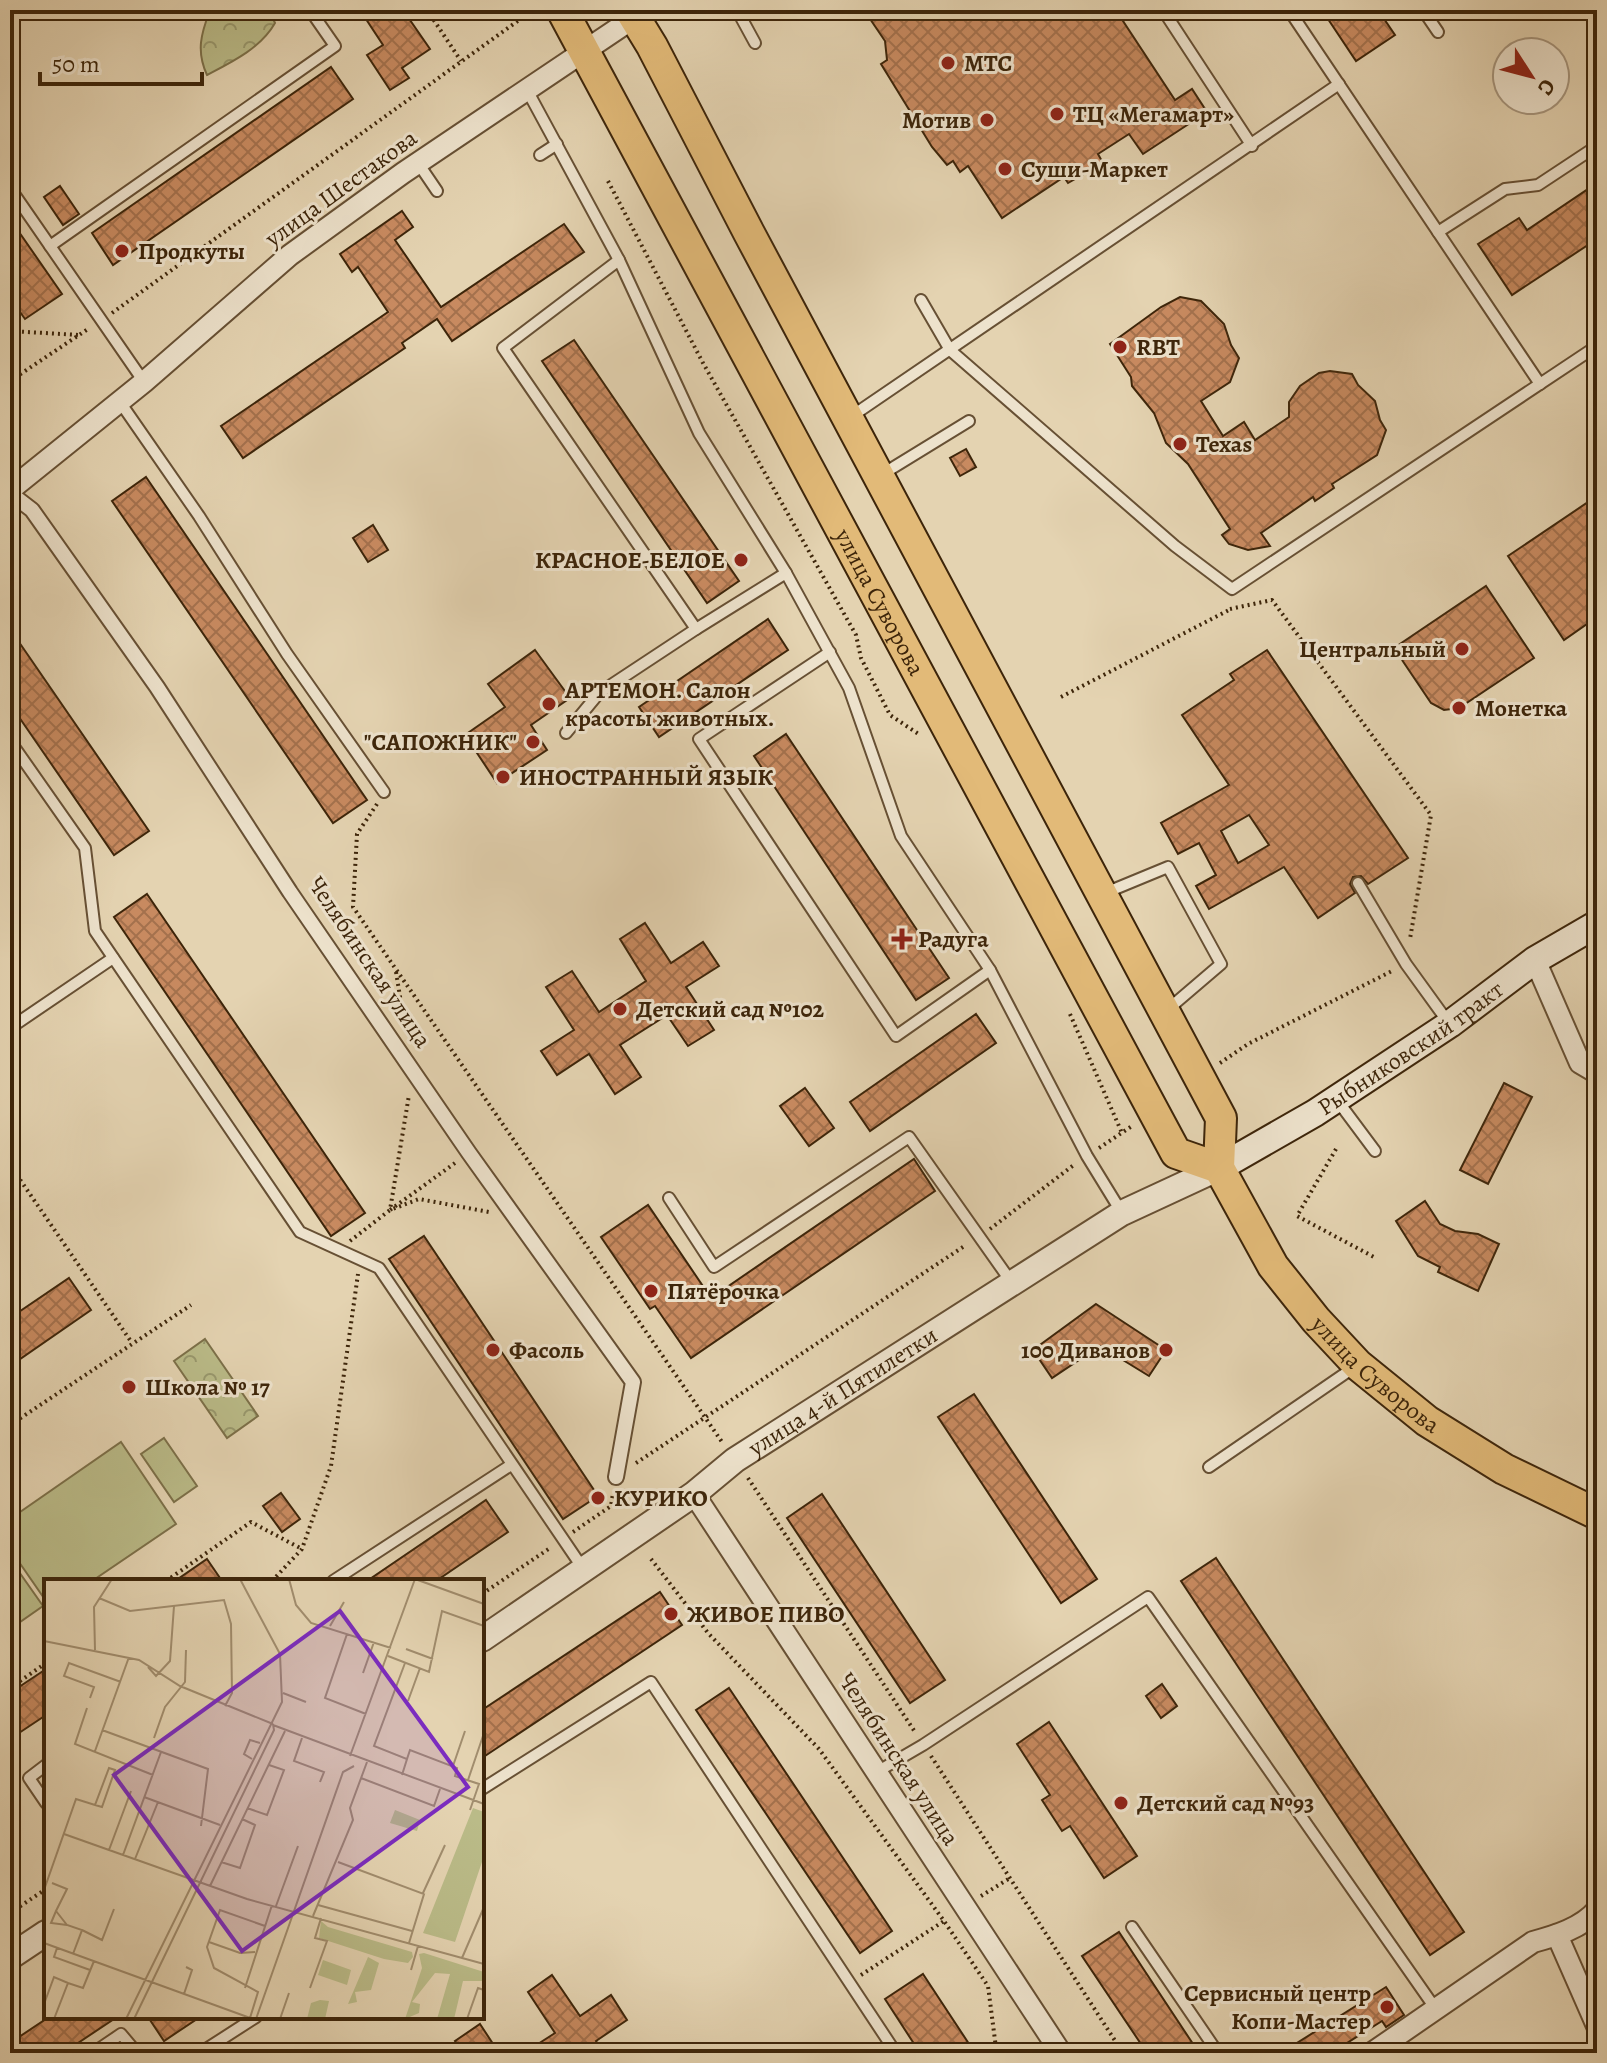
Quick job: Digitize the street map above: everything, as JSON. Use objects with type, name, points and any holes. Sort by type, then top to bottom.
[{"type":"main road","name":"улица Суворова","points":[[562,10],[1176,1153],[1219,1168],[1273,1266],[1316,1320],[1358,1365],[1440,1429],[1504,1469],[1597,1514]]},
{"type":"main road","points":[[636,13],[848,419],[1221,1118],[1219,1168]]},
{"type":"main road","name":"Рыбниковский тракт","points":[[1219,1168],[1336,1099],[1450,1024],[1535,960],[1597,924]]},
{"type":"street","name":"улица Шестакова","points":[[10,491],[144,382],[290,255],[636,13]]},
{"type":"street","name":"Челябинская улица","points":[[10,491],[32,510],[157,687],[290,892],[469,1153],[633,1382],[616,1477]]},
{"type":"street","points":[[1535,960],[1580,1063],[1597,1073]]},
{"type":"street","name":"улица 4-й Пятилетки","points":[[484,1638],[694,1494],[735,1460],[1122,1213],[1219,1168]]},
{"type":"street","name":"Челябинская улица","points":[[694,1494],[1061,2053]]},
{"type":"street","points":[[1372,2053],[1533,1942],[1557,1935],[1591,1917],[1597,1910]]},
{"type":"street","points":[[10,1957],[44,1934]]},
{"type":"street","points":[[1557,1935],[1597,2026]]},
{"type":"lane","points":[[50,246],[335,46],[310,10]]},
{"type":"lane","points":[[737,10],[755,43]]},
{"type":"lane","points":[[1163,10],[1252,146]]},
{"type":"lane","points":[[1289,10],[1540,384]]},
{"type":"lane","points":[[1423,10],[1438,32]]},
{"type":"lane","points":[[848,419],[1339,84]]},
{"type":"lane","points":[[527,90],[619,260],[699,433],[786,573],[849,688],[901,836],[990,970],[1087,1156],[1122,1213]]},
{"type":"lane","points":[[540,155],[557,144]]},
{"type":"lane","points":[[1438,232],[1505,189],[1538,185],[1597,146]]},
{"type":"lane","points":[[418,163],[437,191]]},
{"type":"lane","points":[[10,188],[144,382]]},
{"type":"lane","points":[[619,260],[503,348],[696,629]]},
{"type":"lane","points":[[921,300],[950,350],[1175,546],[1232,589],[1597,346]]},
{"type":"lane","points":[[120,402],[199,516],[287,654],[384,792]]},
{"type":"lane","points":[[880,476],[969,421]]},
{"type":"lane","points":[[566,733],[599,693],[786,573]]},
{"type":"lane","points":[[830,652],[699,739],[896,1036],[990,970]]},
{"type":"lane","points":[[10,741],[85,848],[95,931],[300,1232],[379,1268],[584,1570]]},
{"type":"lane","points":[[1101,895],[1168,867],[1221,964],[1164,1012]]},
{"type":"lane","points":[[1358,883],[1406,964],[1450,1024]]},
{"type":"lane","points":[[10,1028],[113,958]]},
{"type":"lane","points":[[1336,1099],[1375,1151]]},
{"type":"lane","points":[[669,1198],[714,1267],[909,1137],[1013,1284]]},
{"type":"lane","points":[[1209,1467],[1358,1365]]},
{"type":"lane","points":[[336,1579],[511,1465]]},
{"type":"lane","points":[[875,1773],[923,1745],[1148,1597],[1435,2008]]},
{"type":"lane","points":[[484,1788],[651,1682],[896,2053]]},
{"type":"lane","points":[[44,1767],[29,1778],[44,1800]]},
{"type":"lane","points":[[1132,1927],[1218,2053]]},
{"type":"lane","points":[[200,2053],[253,2019]]},
{"type":"lane","points":[[93,2053],[121,2034],[137,2053]]},
{"type":"path","points":[[427,10],[461,61]]},
{"type":"path","points":[[518,10],[523,17]]},
{"type":"path","points":[[10,381],[101,320],[533,10]]},
{"type":"path","points":[[608,181],[703,363],[856,635],[861,658],[890,715],[918,732],[926,745]]},
{"type":"path","points":[[10,331],[79,335]]},
{"type":"path","points":[[10,362],[19,375]]},
{"type":"path","points":[[1230,609],[1232,589]]},
{"type":"path","points":[[1061,697],[1230,609],[1272,600],[1431,815],[1406,964],[1248,1044],[1199,1078]]},
{"type":"path","points":[[384,792],[357,834],[353,907],[735,1460],[1123,2053]]},
{"type":"path","points":[[395,970],[405,1027]]},
{"type":"path","points":[[1065,1003],[1122,1133]]},
{"type":"path","points":[[390,1210],[413,1070]]},
{"type":"path","points":[[484,1593],[611,1506],[616,1477],[979,1237],[1087,1156],[1154,1112]]},
{"type":"path","points":[[1336,1149],[1297,1216],[1374,1257]]},
{"type":"path","points":[[338,1250],[469,1153]]},
{"type":"path","points":[[10,1165],[132,1343]]},
{"type":"path","points":[[390,1210],[419,1199],[515,1217]]},
{"type":"path","points":[[274,1579],[302,1549],[331,1466],[360,1260]]},
{"type":"path","points":[[10,1425],[191,1305]]},
{"type":"path","points":[[169,1579],[251,1522],[302,1549]]},
{"type":"path","points":[[651,1559],[708,1633],[819,1749],[944,1921],[988,1986],[999,2053]]},
{"type":"path","points":[[10,1688],[44,1664]]},
{"type":"path","points":[[849,1982],[1010,1878]]},
{"type":"path","points":[[10,1913],[44,1890]]},
{"type":"green space","points":[[210,10],[269,10],[275,23],[254,47],[207,75],[201,42]]},
{"type":"green space","points":[[205,1339],[258,1416],[227,1438],[174,1361]]},
{"type":"green space","points":[[164,1438],[197,1486],[174,1502],[141,1454]]},
{"type":"green space","points":[[121,1442],[176,1524],[95,1579],[44,1579],[44,1598],[10,1549],[10,1519]]},
{"type":"green space","points":[[10,1559],[43,1606],[10,1629]]},
{"type":"building","points":[[360,10],[403,10],[430,49],[402,68],[409,78],[390,90],[367,55],[383,45]]},
{"type":"building","name":"ТЦ «Мегамарт»","points":[[864,10],[1140,10],[1123,21],[1175,100],[1192,89],[1207,112],[1143,154],[1129,134],[1098,154],[1103,163],[1068,183],[1064,177],[1002,218],[968,166],[960,172],[953,161],[947,165],[932,147],[881,64],[887,60],[885,41]]},
{"type":"building","points":[[1322,10],[1378,10],[1395,35],[1356,61]]},
{"type":"building","points":[[331,67],[353,99],[113,265],[92,233]]},
{"type":"building","points":[[1597,183],[1597,239],[1512,295],[1478,244],[1519,218],[1527,230]]},
{"type":"building","points":[[60,186],[79,214],[63,225],[44,197]]},
{"type":"building","points":[[402,211],[413,227],[395,240],[441,307],[564,224],[584,252],[452,341],[437,319],[402,343],[405,348],[243,458],[221,426],[388,312],[358,267],[352,272],[340,254]]},
{"type":"building","points":[[10,219],[62,294],[25,319],[10,298]]},
{"type":"building","points":[[1180,297],[1201,301],[1224,324],[1239,358],[1230,382],[1201,401],[1223,436],[1244,422],[1255,440],[1289,417],[1289,402],[1300,386],[1319,373],[1330,371],[1352,374],[1358,385],[1375,401],[1386,430],[1377,455],[1332,484],[1334,488],[1315,501],[1313,497],[1261,533],[1270,546],[1248,550],[1229,544],[1222,535],[1230,529],[1188,464],[1166,443],[1154,413],[1132,386],[1131,377],[1110,344]]},
{"type":"building","points":[[574,340],[739,581],[707,603],[542,361]]},
{"type":"building","points":[[966,449],[976,467],[960,476],[950,458]]},
{"type":"building","points":[[146,477],[367,800],[333,823],[112,501]]},
{"type":"building","points":[[1597,496],[1597,617],[1564,640],[1508,556]]},
{"type":"building","points":[[373,525],[388,550],[368,562],[353,538]]},
{"type":"building","name":"Центральный","points":[[1486,586],[1534,658],[1459,708],[1444,710],[1431,703],[1394,648]]},
{"type":"building","points":[[768,619],[788,650],[659,737],[639,707]]},
{"type":"building","points":[[10,629],[149,831],[114,855],[10,704]]},
{"type":"building","points":[[535,650],[570,698],[531,725],[547,750],[497,783],[465,735],[505,707],[488,684]]},
{"type":"building","points":[[1267,650],[1408,858],[1368,884],[1361,876],[1353,877],[1350,884],[1355,893],[1318,918],[1284,867],[1209,909],[1196,886],[1216,875],[1199,843],[1178,854],[1161,823],[1229,785],[1182,715],[1234,680],[1230,674]],"holes":[[[1249,815],[1269,845],[1238,863],[1221,831]]]},
{"type":"building","points":[[786,734],[949,978],[916,1000],[754,756]]},
{"type":"building","points":[[147,894],[365,1213],[331,1236],[114,917]]},
{"type":"building","points":[[645,923],[671,963],[703,942],[719,966],[686,987],[714,1030],[688,1046],[667,1015],[620,1045],[641,1077],[615,1094],[589,1054],[557,1075],[541,1051],[574,1030],[546,987],[572,971],[599,1012],[646,981],[620,939]]},
{"type":"building","points":[[976,1014],[996,1043],[870,1131],[850,1102]]},
{"type":"building","points":[[1504,1083],[1532,1097],[1488,1184],[1460,1170]]},
{"type":"building","points":[[805,1088],[834,1128],[809,1146],[780,1106]]},
{"type":"building","points":[[914,1159],[935,1191],[691,1358],[655,1306],[650,1309],[601,1237],[648,1205],[711,1298]]},
{"type":"building","points":[[1425,1201],[1440,1224],[1455,1231],[1478,1234],[1499,1244],[1478,1291],[1438,1272],[1440,1267],[1418,1256],[1396,1221]]},
{"type":"building","points":[[424,1236],[598,1496],[563,1519],[389,1259]]},
{"type":"building","points":[[69,1278],[91,1310],[10,1366],[10,1318]]},
{"type":"building","points":[[1096,1304],[1166,1350],[1149,1376],[1100,1346],[1052,1378],[1033,1350]]},
{"type":"building","points":[[974,1394],[1097,1579],[1061,1603],[938,1417]]},
{"type":"building","points":[[281,1493],[300,1519],[282,1532],[263,1506]]},
{"type":"building","points":[[822,1494],[945,1680],[910,1703],[787,1518]]},
{"type":"building","points":[[486,1500],[508,1532],[439,1579],[370,1579]]},
{"type":"building","points":[[1216,1558],[1464,1932],[1430,1955],[1181,1581]]},
{"type":"building","points":[[207,1559],[221,1579],[178,1579]]},
{"type":"building","points":[[660,1592],[682,1625],[484,1757],[484,1709]]},
{"type":"building","points":[[44,1670],[44,1716],[10,1739],[10,1693]]},
{"type":"building","points":[[1162,1684],[1177,1706],[1161,1718],[1146,1696]]},
{"type":"building","points":[[729,1688],[892,1931],[860,1953],[696,1710]]},
{"type":"building","points":[[1049,1722],[1137,1856],[1104,1878],[1070,1826],[1062,1831],[1042,1800],[1050,1795],[1017,1744]]},
{"type":"building","points":[[1119,1932],[1199,2053],[1147,2053],[1082,1956]]},
{"type":"building","points":[[923,1974],[975,2053],[920,2053],[885,1999]]},
{"type":"building","points":[[552,1975],[580,2016],[611,1995],[627,2020],[596,2041],[603,2053],[524,2053],[555,2033],[528,1992]]},
{"type":"building","points":[[1386,1987],[1404,2015],[1386,2027],[1382,2021],[1331,2053],[1281,2053]]},
{"type":"building","points":[[46,2019],[114,2019],[63,2053],[10,2053],[10,2043]]},
{"type":"building","points":[[149,2019],[197,2019],[164,2041]]},
{"type":"building","points":[[480,2024],[499,2053],[463,2053],[455,2041]]},
{"type":"place","name":"МТС","points":[[948,63]]},
{"type":"place","name":"ТЦ «Мегамарт»","points":[[1057,114]]},
{"type":"place","name":"Мотив","points":[[987,120]]},
{"type":"place","name":"Суши-Маркет","points":[[1005,169]]},
{"type":"place","name":"Продкуты","points":[[122,251]]},
{"type":"place","name":"RBT","points":[[1120,347]]},
{"type":"place","name":"Texas","points":[[1180,444]]},
{"type":"place","name":"КРАСНОЕ-БЕЛОЕ","points":[[741,560]]},
{"type":"place","name":"Центральный","points":[[1462,649]]},
{"type":"place","name":"АРТЕМОН. Салон красоты животных.","points":[[549,704]]},
{"type":"place","name":"Монетка","points":[[1459,708]]},
{"type":"place","name":"\"САПОЖНИК\"","points":[[533,742]]},
{"type":"place","name":"ИНОСТРАННЫЙ ЯЗЫК","points":[[503,777]]},
{"type":"place","name":"Радуга","points":[[902,939]]},
{"type":"place","name":"Детский сад №102","points":[[620,1009]]},
{"type":"place","name":"Пятёрочка","points":[[651,1291]]},
{"type":"place","name":"Фасоль","points":[[493,1350]]},
{"type":"place","name":"100 Диванов","points":[[1166,1350]]},
{"type":"place","name":"Школа № 17","points":[[129,1387]]},
{"type":"place","name":"КУРИКО","points":[[598,1498]]},
{"type":"place","name":"ЖИВОЕ ПИВО","points":[[671,1614]]},
{"type":"place","name":"Детский сад №93","points":[[1121,1803]]},
{"type":"place","name":"Сервисный центр Копи-Мастер","points":[[1387,2007]]}]
